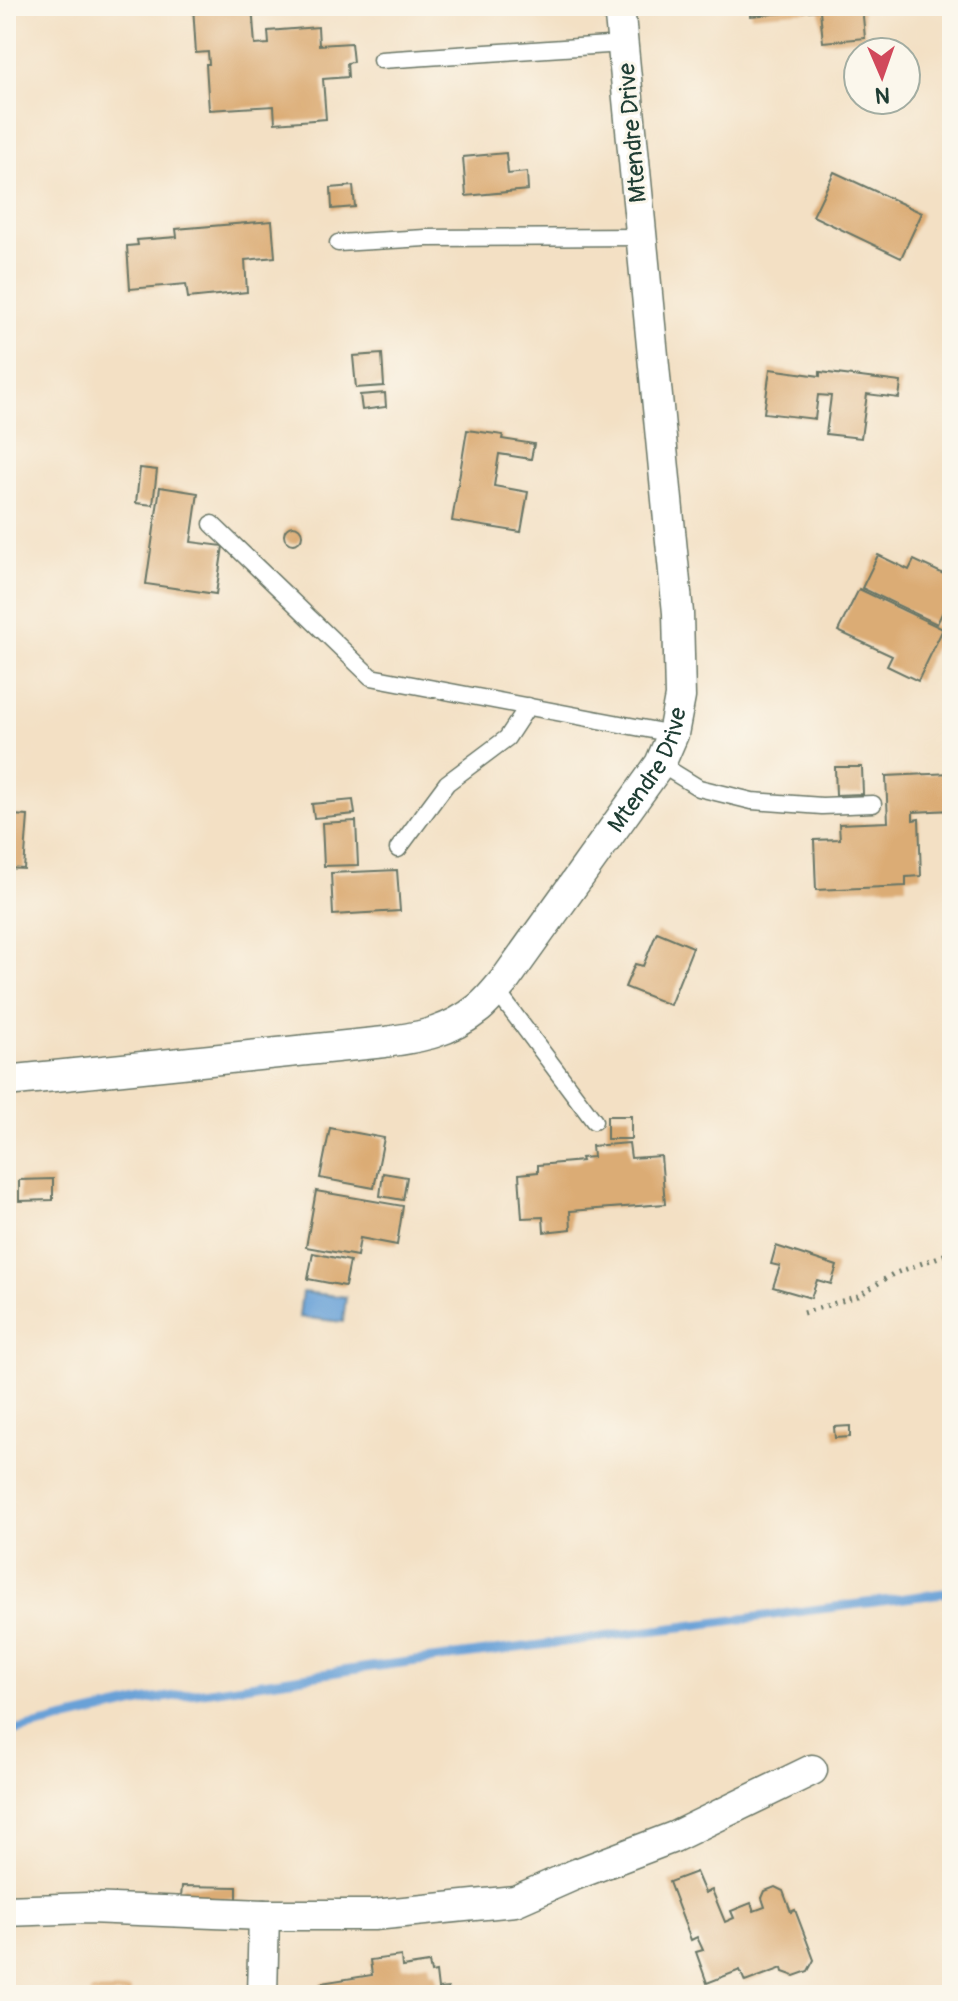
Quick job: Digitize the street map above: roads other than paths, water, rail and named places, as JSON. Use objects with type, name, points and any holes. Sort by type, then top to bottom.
[{"type":"street","name":"Mtendre Drive","points":[[6,1081],[385,1042],[422,1037],[451,1027],[480,1007],[505,980],[660,764],[673,734],[680,697],[678,613],[619,6]]},
{"type":"street","points":[[6,1911],[88,1908],[264,1915],[374,1915],[515,1901],[674,1837],[812,1770]]},
{"type":"street","points":[[262,1995],[264,1915]]},
{"type":"lane","points":[[381,60],[623,44]]},
{"type":"lane","points":[[338,243],[426,238],[642,237]]},
{"type":"lane","points":[[212,524],[371,677],[673,734]]},
{"type":"lane","points":[[398,849],[447,783],[507,738],[528,706]]},
{"type":"lane","points":[[660,764],[699,788],[752,801],[822,806],[873,804]]},
{"type":"lane","points":[[496,990],[594,1121]]},
{"type":"water","points":[[302,1292],[346,1297],[343,1322],[299,1317]]},
{"type":"waterway","points":[[6,1733],[149,1700],[370,1667],[952,1592]]}]
